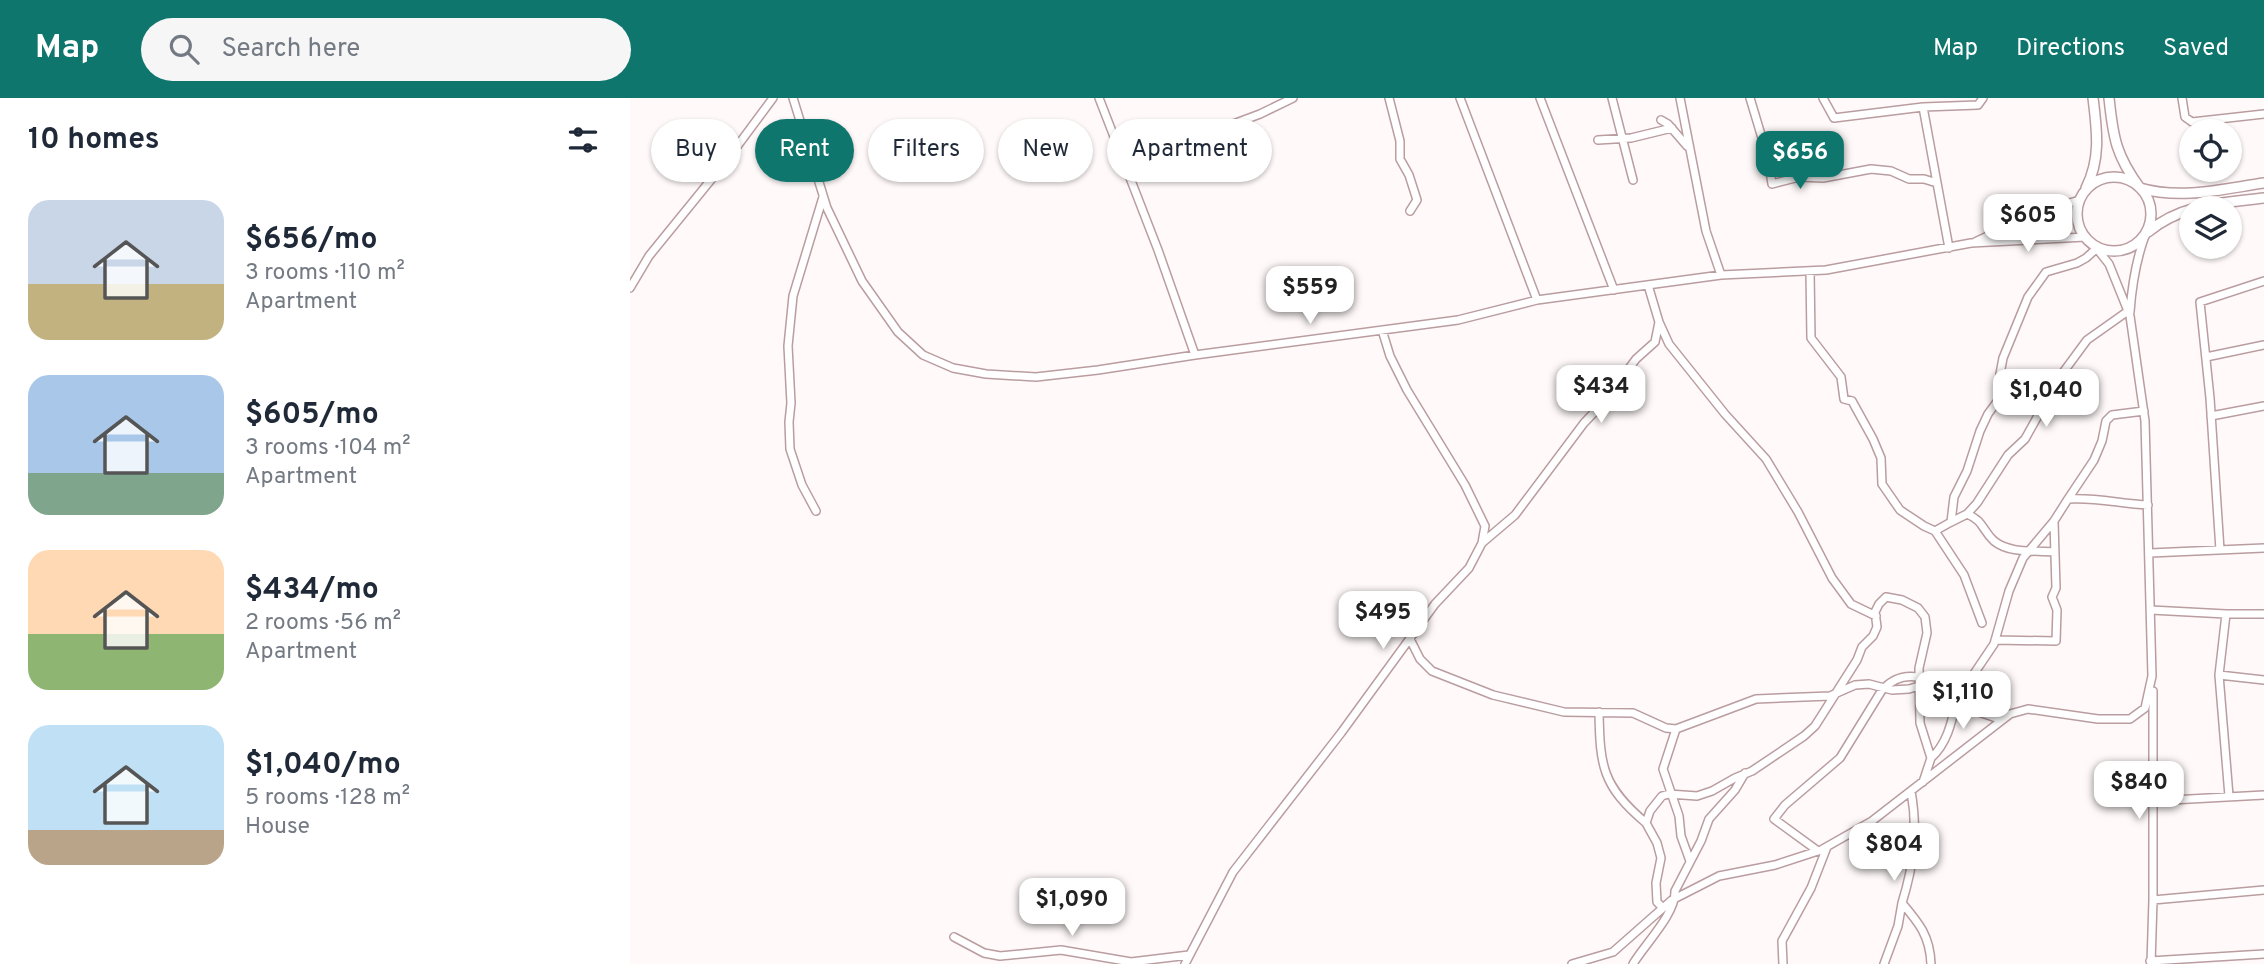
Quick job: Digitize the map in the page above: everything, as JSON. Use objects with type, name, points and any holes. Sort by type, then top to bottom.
[{"type":"main road","points":[[2094,98],[2097,160],[2077,215],[2079,227],[2095,247],[2117,251],[2129,248],[2160,221],[2188,209],[2264,198]]},
{"type":"main road","points":[[2109,98],[2120,158],[2147,198],[2151,209],[2151,221],[2146,233]]},
{"type":"main road","points":[[2082,196],[2094,183],[2105,178],[2118,177],[2130,180],[2140,188],[2169,194],[2264,183]]},
{"type":"street","points":[[630,289],[649,256],[727,160],[772,98]]},
{"type":"street","points":[[793,98],[824,197],[862,281],[898,332],[923,355],[953,368],[986,374],[1036,377],[1098,370],[1458,320],[1538,300],[1721,275],[1826,270],[1971,243],[2085,237]]},
{"type":"street","points":[[1099,98],[1195,355]]},
{"type":"street","points":[[1247,119],[1293,98]]},
{"type":"street","points":[[1388,98],[1400,141],[1400,159],[1418,200],[1410,211]]},
{"type":"street","points":[[1460,98],[1538,300]]},
{"type":"street","points":[[1540,98],[1614,290]]},
{"type":"street","points":[[1612,98],[1633,180]]},
{"type":"street","points":[[1680,98],[1706,231],[1721,275]]},
{"type":"street","points":[[1751,98],[1768,158],[1772,184],[1799,177],[1823,177],[1871,169],[1891,171],[1909,179],[1924,179],[1937,183]]},
{"type":"street","points":[[1823,98],[1834,118],[1923,107],[1978,105],[1983,98]]},
{"type":"street","points":[[2182,98],[2185,117],[2192,122],[2264,114]]},
{"type":"street","points":[[1923,107],[1949,248]]},
{"type":"street","points":[[1661,120],[1672,128],[1689,149]]},
{"type":"street","points":[[1598,140],[1623,139],[1672,128]]},
{"type":"street","points":[[1971,243],[2041,211],[2082,196]]},
{"type":"street","points":[[816,511],[802,485],[790,449],[788,346],[793,296],[824,197]]},
{"type":"street","points":[[2129,314],[2137,257],[2146,233]]},
{"type":"street","points":[[1951,522],[1954,497],[1967,471],[1980,431],[1988,414],[2003,395],[2000,374],[2003,358],[2028,297],[2046,272],[2086,258],[2095,247],[2109,264],[2129,314],[2144,411],[2152,676],[2153,900],[2150,962],[2264,954]]},
{"type":"street","points":[[1810,271],[1811,338],[1841,377],[1844,399],[1852,401],[1873,439],[1881,458],[1882,484],[1900,510],[1924,527],[1935,531],[1965,575],[1982,623]]},
{"type":"street","points":[[2220,550],[2200,302],[2264,281]]},
{"type":"street","points":[[1648,285],[1669,344],[1766,459],[1798,512],[1832,578],[1851,604],[1876,616]]},
{"type":"street","points":[[1935,531],[1967,514],[1977,503],[2008,455],[2025,439],[2059,378],[2087,341],[2129,314]]},
{"type":"street","points":[[1482,543],[1515,515],[1584,422],[1605,401],[1636,359],[1655,342],[1659,322]]},
{"type":"street","points":[[1185,964],[1233,872],[1341,733],[1435,604],[1469,568],[1482,543],[1485,526],[1465,485],[1407,390],[1390,356],[1382,330]]},
{"type":"street","points":[[2206,358],[2264,345]]},
{"type":"street","points":[[2211,416],[2264,406]]},
{"type":"street","points":[[1923,782],[1931,758],[1938,752],[1951,725],[1957,699],[1995,640],[2023,558],[2054,521],[2094,460],[2102,442],[2106,421],[2112,415],[2144,411]]},
{"type":"street","points":[[2068,499],[2096,499],[2148,506]]},
{"type":"street","points":[[1967,514],[1978,519],[1993,540],[2005,548],[2054,552]]},
{"type":"street","points":[[1995,640],[2056,641],[2057,610],[2052,597],[2056,587],[2054,521]]},
{"type":"street","points":[[2150,553],[2264,548]]},
{"type":"street","points":[[1646,823],[1650,811],[1662,796],[1697,796],[1712,791],[1804,736],[1815,726],[1857,660],[1862,647],[1873,636],[1877,627],[1875,612],[1886,597],[1902,600],[1921,611],[1925,617],[1927,633],[1919,676],[1920,723],[1931,758]]},
{"type":"street","points":[[2151,610],[2264,614]]},
{"type":"street","points":[[2226,614],[2219,675],[2229,796]]},
{"type":"street","points":[[1409,639],[1420,659],[1432,670],[1493,695],[1564,712],[1633,713],[1666,728],[1676,729],[1756,699],[1836,694],[1855,685],[1869,684],[1883,689],[1909,690],[1919,686]]},
{"type":"street","points":[[2219,675],[2264,680]]},
{"type":"street","points":[[1818,851],[1774,819],[1785,805],[1840,758],[1889,682],[1919,676],[1927,678],[1976,711],[2002,720]]},
{"type":"street","points":[[1572,964],[1613,952],[1675,898],[1720,876],[1776,864],[1818,851],[1872,821],[2011,714],[2028,709],[2098,719],[2130,719],[2145,708],[2152,676]]},
{"type":"street","points":[[1599,712],[1599,749],[1605,771],[1615,792],[1629,809],[1646,823],[1657,843],[1661,858],[1656,883],[1657,902],[1663,908]]},
{"type":"street","points":[[1676,729],[1663,769],[1690,860]]},
{"type":"street","points":[[1633,964],[1645,945],[1657,933],[1709,819],[1735,790],[1745,773]]},
{"type":"street","points":[[1884,964],[1898,926],[1909,882],[1916,821],[1911,791]]},
{"type":"street","points":[[2153,801],[2264,795]]},
{"type":"street","points":[[1783,964],[1782,941],[1811,888],[1828,846]]},
{"type":"street","points":[[2153,900],[2264,890]]},
{"type":"street","points":[[1902,903],[1923,927],[1931,964]]},
{"type":"street","points":[[954,937],[984,953],[1000,956],[1061,950],[1131,962],[1189,955]]}]
